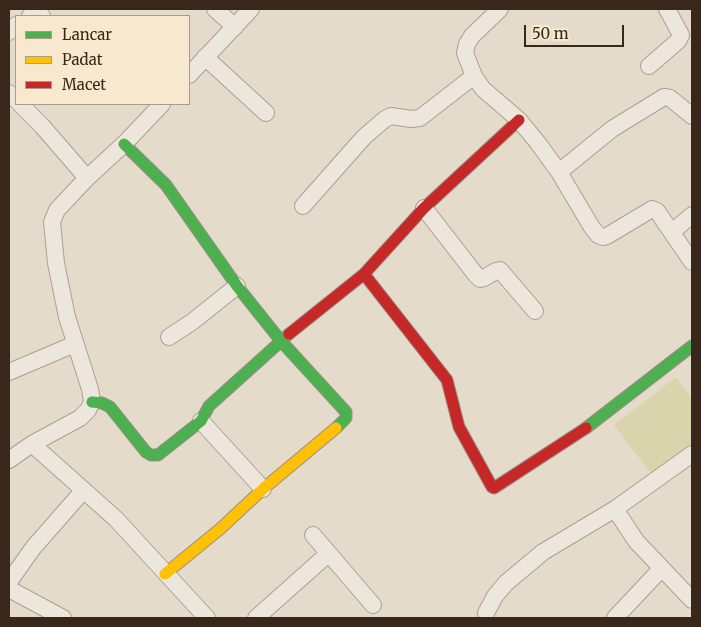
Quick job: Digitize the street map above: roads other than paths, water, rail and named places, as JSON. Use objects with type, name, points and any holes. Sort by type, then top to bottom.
[{"type":"street","points":[[215,9],[235,27]]},
{"type":"street","points":[[190,74],[251,9]]},
{"type":"street","points":[[500,9],[480,26],[467,44],[465,52],[474,76],[483,89],[519,120],[559,172],[598,235],[607,236],[652,209],[656,211],[672,232],[692,262]]},
{"type":"street","points":[[649,66],[678,41],[681,35],[667,9]]},
{"type":"street","points":[[205,57],[266,113]]},
{"type":"street","points":[[302,206],[364,136],[385,118],[391,116],[411,119],[420,118],[474,76]]},
{"type":"street","points":[[559,172],[612,129],[664,97],[670,98],[692,116]]},
{"type":"street","points":[[21,105],[87,178]]},
{"type":"street","points":[[9,460],[32,444],[80,418],[88,410],[92,402],[90,389],[75,344],[56,263],[52,222],[57,210],[161,105]]},
{"type":"street","points":[[92,402],[110,407],[146,452],[151,455],[158,454],[201,421],[209,406],[281,341],[364,274],[424,208],[519,120]]},
{"type":"street","points":[[124,144],[166,185],[237,286],[281,341],[346,412],[344,423],[263,489],[220,529],[165,574]]},
{"type":"street","points":[[424,208],[480,279],[500,270],[535,311]]},
{"type":"street","points":[[672,232],[692,215]]},
{"type":"street","points":[[364,274],[447,380],[459,427],[494,488],[586,428],[692,346]]},
{"type":"street","points":[[169,337],[192,322],[237,286]]},
{"type":"street","points":[[9,372],[75,344]]},
{"type":"street","points":[[201,421],[263,489]]},
{"type":"street","points":[[32,444],[116,519],[207,618]]},
{"type":"street","points":[[486,613],[495,596],[521,569],[562,540],[615,509],[692,454]]},
{"type":"street","points":[[9,582],[33,548],[83,491]]},
{"type":"street","points":[[615,509],[636,541],[692,600]]},
{"type":"street","points":[[313,535],[373,605]]},
{"type":"street","points":[[256,618],[328,554]]},
{"type":"street","points":[[615,618],[661,569]]},
{"type":"street","points":[[9,589],[63,618]]}]
